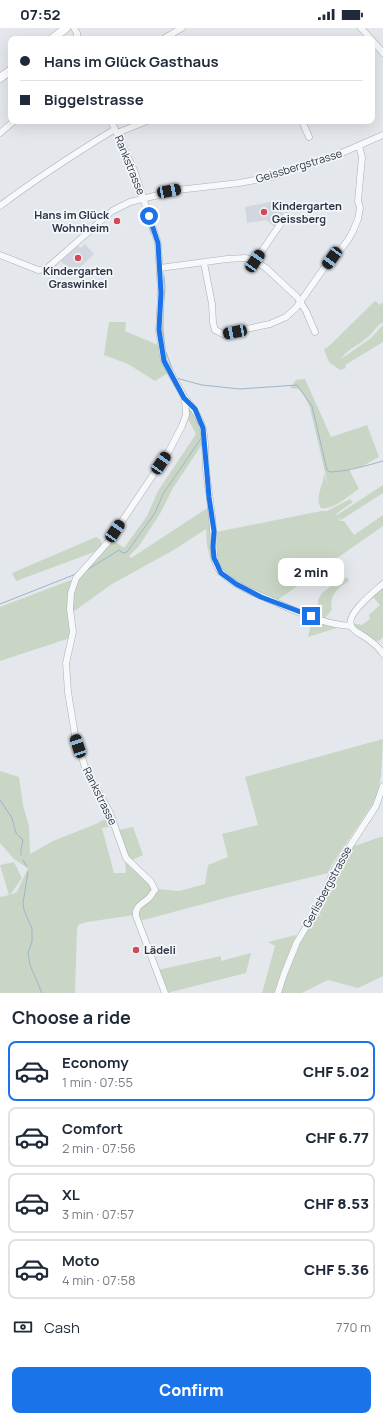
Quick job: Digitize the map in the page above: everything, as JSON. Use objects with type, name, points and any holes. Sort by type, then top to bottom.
[{"type":"main road","points":[[56,36],[66,28]]},
{"type":"street","points":[[168,36],[182,28]]},
{"type":"street","points":[[361,28],[368,36]]},
{"type":"street","points":[[375,44],[383,53]]},
{"type":"street","points":[[0,133],[10,124]]},
{"type":"street","name":"Rankstrasse","points":[[112,124],[134,170],[158,243],[161,293],[159,330],[164,361],[184,398],[186,415],[182,426],[169,450],[108,542],[76,578],[71,593],[70,609],[73,632],[66,663],[68,692],[75,735],[85,767],[110,813],[126,858],[151,882],[155,890],[150,897],[138,906],[136,916],[165,993]]},
{"type":"street","points":[[0,206],[41,175],[116,131],[138,124]]},
{"type":"street","points":[[303,124],[309,137]]},
{"type":"street","name":"Geissbergstrasse","points":[[0,255],[38,270],[43,270],[112,211],[130,202],[178,190],[261,179],[308,163],[320,161],[383,135]]},
{"type":"street","points":[[204,263],[212,304],[215,330],[223,334],[270,324],[286,318],[300,302],[332,258],[339,252],[353,232],[360,208],[358,201],[362,157],[359,146]]},
{"type":"street","points":[[255,261],[286,216]]},
{"type":"street","points":[[160,268],[227,259],[242,258],[255,261],[266,268],[297,297],[306,310],[315,332]]},
{"type":"street","points":[[184,398],[195,409],[203,428],[209,497],[214,531],[214,558],[221,573],[236,584],[261,597],[323,621],[351,626],[357,632],[373,642],[383,654]]},
{"type":"street","points":[[351,626],[350,620],[354,612],[383,584]]},
{"type":"street","name":"Gerlisbergstrasse","points":[[278,993],[297,942],[317,909],[335,868],[376,806],[383,786]]},
{"type":"shaded area","name":"Kindergarten Geissberg","points":[[280,200],[283,216],[275,227],[266,220],[247,223],[245,207]]},
{"type":"shaded area","name":"Kindergarten Graswinkel","points":[[85,244],[94,254],[76,271],[72,267],[68,268],[61,261],[78,245],[81,248]]},
{"type":"green space","points":[[375,301],[380,305],[383,302],[383,322],[366,339],[347,352],[341,359],[371,338],[383,325],[383,342],[345,365],[346,368],[340,370],[329,362],[324,349],[328,347]]},
{"type":"green space","points":[[109,322],[126,322],[125,331],[158,345],[159,353],[168,373],[155,381],[128,364],[104,355]]},
{"type":"green space","points":[[305,379],[331,437],[367,425],[379,457],[361,467],[349,469],[359,489],[336,505],[326,508],[321,508],[319,504],[319,495],[324,473],[328,485],[310,408],[299,389],[290,388],[296,380]]},
{"type":"green space","points":[[188,404],[198,422],[203,443],[173,488],[161,512],[139,546],[129,556],[131,558],[209,507],[220,573],[218,576],[211,561],[207,545],[206,529],[172,551],[112,584],[73,612],[74,595],[79,578],[95,557],[112,539],[124,548],[147,516],[158,491],[196,434],[187,417]]},
{"type":"green space","points":[[383,485],[383,493],[341,520],[338,517],[340,521],[344,521],[354,535],[383,515],[383,526],[276,601],[240,584],[224,572],[218,565],[215,557],[216,532],[327,511],[350,499],[353,502],[336,514],[337,515]]},
{"type":"green space","points":[[96,537],[101,540],[102,546],[97,551],[16,581],[12,573]]},
{"type":"green space","points":[[347,577],[349,581],[333,596],[331,605],[332,610],[323,620],[301,611],[302,608],[309,605],[318,605],[318,600],[324,592]]},
{"type":"green space","points":[[71,580],[73,582],[70,638],[0,661],[0,607]]},
{"type":"green space","points":[[383,587],[383,637],[379,641],[375,641],[364,635],[352,623],[362,625],[370,619],[369,615],[380,605],[373,597]]},
{"type":"green space","points":[[312,619],[343,626],[308,637]]},
{"type":"green space","points":[[383,739],[381,775],[378,792],[372,805],[331,866],[328,873],[233,896],[140,921],[137,912],[156,889],[179,891],[205,884],[208,865],[228,857],[222,834],[258,825],[245,777]]},
{"type":"green space","points":[[0,771],[19,777],[23,805],[29,826],[30,854],[53,841],[96,824],[110,816],[113,826],[102,828],[114,873],[126,873],[125,860],[150,883],[153,889],[134,915],[87,922],[78,925],[75,993],[0,993],[0,897],[9,895],[0,865],[14,862],[22,878],[10,895],[17,892],[28,868],[15,860],[0,843]]},
{"type":"green space","points":[[133,827],[143,855],[130,861],[118,830]]},
{"type":"green space","points":[[383,837],[383,976],[358,988],[328,980],[302,993],[280,993],[299,943],[317,912],[322,918],[317,909],[349,847]]},
{"type":"green space","points":[[296,935],[274,993],[262,993],[275,946],[268,942]]},
{"type":"green space","points":[[251,953],[246,973],[167,993],[158,970],[221,956],[221,961]]},
{"type":"waterway","points":[[144,209],[151,233]]},
{"type":"waterway","points":[[163,311],[165,287],[164,276]]},
{"type":"waterway","points":[[163,314],[165,348]]},
{"type":"waterway","points":[[166,352],[173,371]]},
{"type":"waterway","points":[[176,378],[202,385],[240,389],[297,385],[312,406],[327,470],[330,472],[344,471],[383,461]]},
{"type":"waterway","points":[[194,415],[199,426]]},
{"type":"waterway","points":[[87,570],[119,550],[123,553],[127,552],[155,513],[163,494],[202,437]]},
{"type":"waterway","points":[[0,604],[76,574]]},
{"type":"waterway","points":[[0,800],[12,818],[16,833],[23,840],[21,855]]},
{"type":"waterway","points":[[23,860],[27,867]]},
{"type":"waterway","points":[[28,872],[23,903],[24,910],[32,929],[32,942],[28,953],[30,965],[42,993]]},
{"type":"place","name":"Kindergarten Geissberg","points":[[264,212]]},
{"type":"place","name":"Hans im Glück Wohnheim","points":[[117,221]]},
{"type":"place","name":"Kindergarten Graswinkel","points":[[78,258]]},
{"type":"place","name":"Lädeli","points":[[136,950]]},
{"type":"route","points":[[149,216],[158,243],[161,293],[159,330],[164,361],[184,398],[195,409],[203,428],[205,460],[214,531],[214,558],[221,573],[236,584],[261,597],[311,616]]}]
